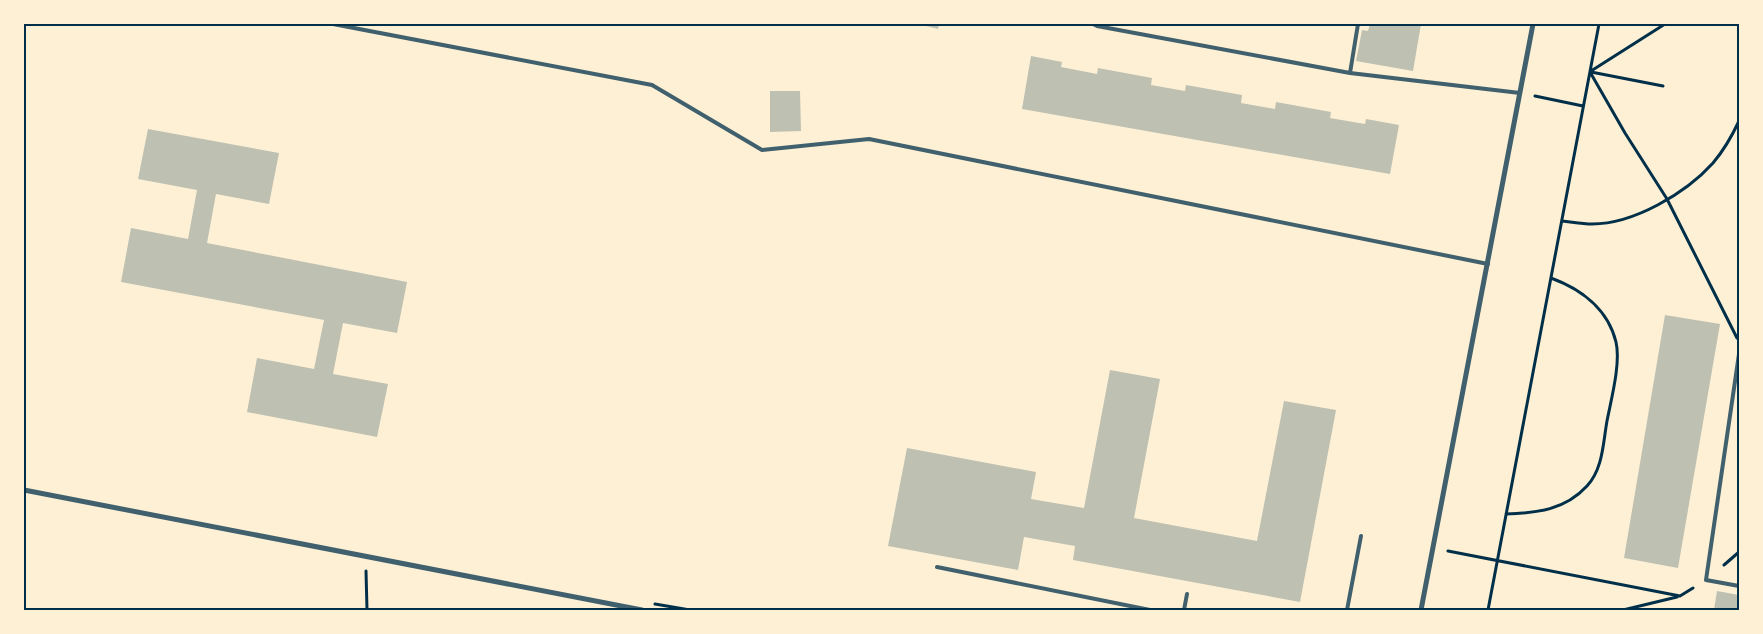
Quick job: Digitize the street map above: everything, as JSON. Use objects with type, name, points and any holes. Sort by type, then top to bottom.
[{"type":"street","points":[[1421,610],[1533,24]]},
{"type":"street","points":[[24,490],[642,610]]},
{"type":"lane","points":[[333,24],[652,85],[762,150],[869,139],[1488,264]]},
{"type":"lane","points":[[1093,24],[1105,28],[1350,73],[1520,94]]},
{"type":"lane","points":[[1350,73],[1358,24]]},
{"type":"lane","points":[[1739,354],[1706,580],[1739,586]]},
{"type":"lane","points":[[1347,610],[1361,536]]},
{"type":"lane","points":[[937,567],[1150,610]]},
{"type":"lane","points":[[1184,610],[1187,594]]},
{"type":"path","points":[[1488,610],[1599,24]]},
{"type":"path","points":[[1590,72],[1665,24]]},
{"type":"path","points":[[1590,72],[1663,86]]},
{"type":"path","points":[[1590,72],[1625,133],[1667,199],[1739,342]]},
{"type":"path","points":[[1520,94],[1584,106]]},
{"type":"path","points":[[1562,221],[1594,224],[1613,221],[1637,215],[1667,199],[1695,181],[1713,163],[1729,143],[1739,121]]},
{"type":"path","points":[[1506,514],[1543,511],[1560,506],[1587,486],[1599,467],[1617,367],[1617,343],[1608,319],[1589,298],[1568,284],[1551,278]]},
{"type":"path","points":[[1433,548],[1680,596]]},
{"type":"path","points":[[1623,610],[1680,596],[1706,580],[1739,552]]},
{"type":"path","points":[[365,556],[367,610]]},
{"type":"building","points":[[918,24],[939,24],[938,29]]},
{"type":"building","points":[[1370,24],[1421,24],[1413,71],[1356,61],[1362,30],[1368,31]]},
{"type":"building","points":[[1031,56],[1062,62],[1061,67],[1097,74],[1098,68],[1152,78],[1151,85],[1185,91],[1186,85],[1242,95],[1241,103],[1275,109],[1276,102],[1331,112],[1330,118],[1365,124],[1366,119],[1399,125],[1390,174],[1022,109]]},
{"type":"building","points":[[770,91],[800,91],[801,131],[770,132]]},
{"type":"building","points":[[148,129],[279,153],[269,204],[216,194],[207,243],[407,282],[397,333],[343,323],[333,374],[388,384],[377,437],[247,412],[257,358],[314,369],[324,320],[121,282],[131,228],[188,239],[197,190],[138,179]]},
{"type":"building","points":[[1665,315],[1720,324],[1678,568],[1624,558]]},
{"type":"building","points":[[1110,370],[1160,379],[1134,518],[1257,541],[1284,401],[1336,410],[1300,602],[1073,560],[1075,546],[1024,537],[1018,570],[888,546],[907,448],[1036,472],[1031,499],[1084,508]]},
{"type":"building","points":[[1717,591],[1739,595],[1739,610],[1714,610]]}]
